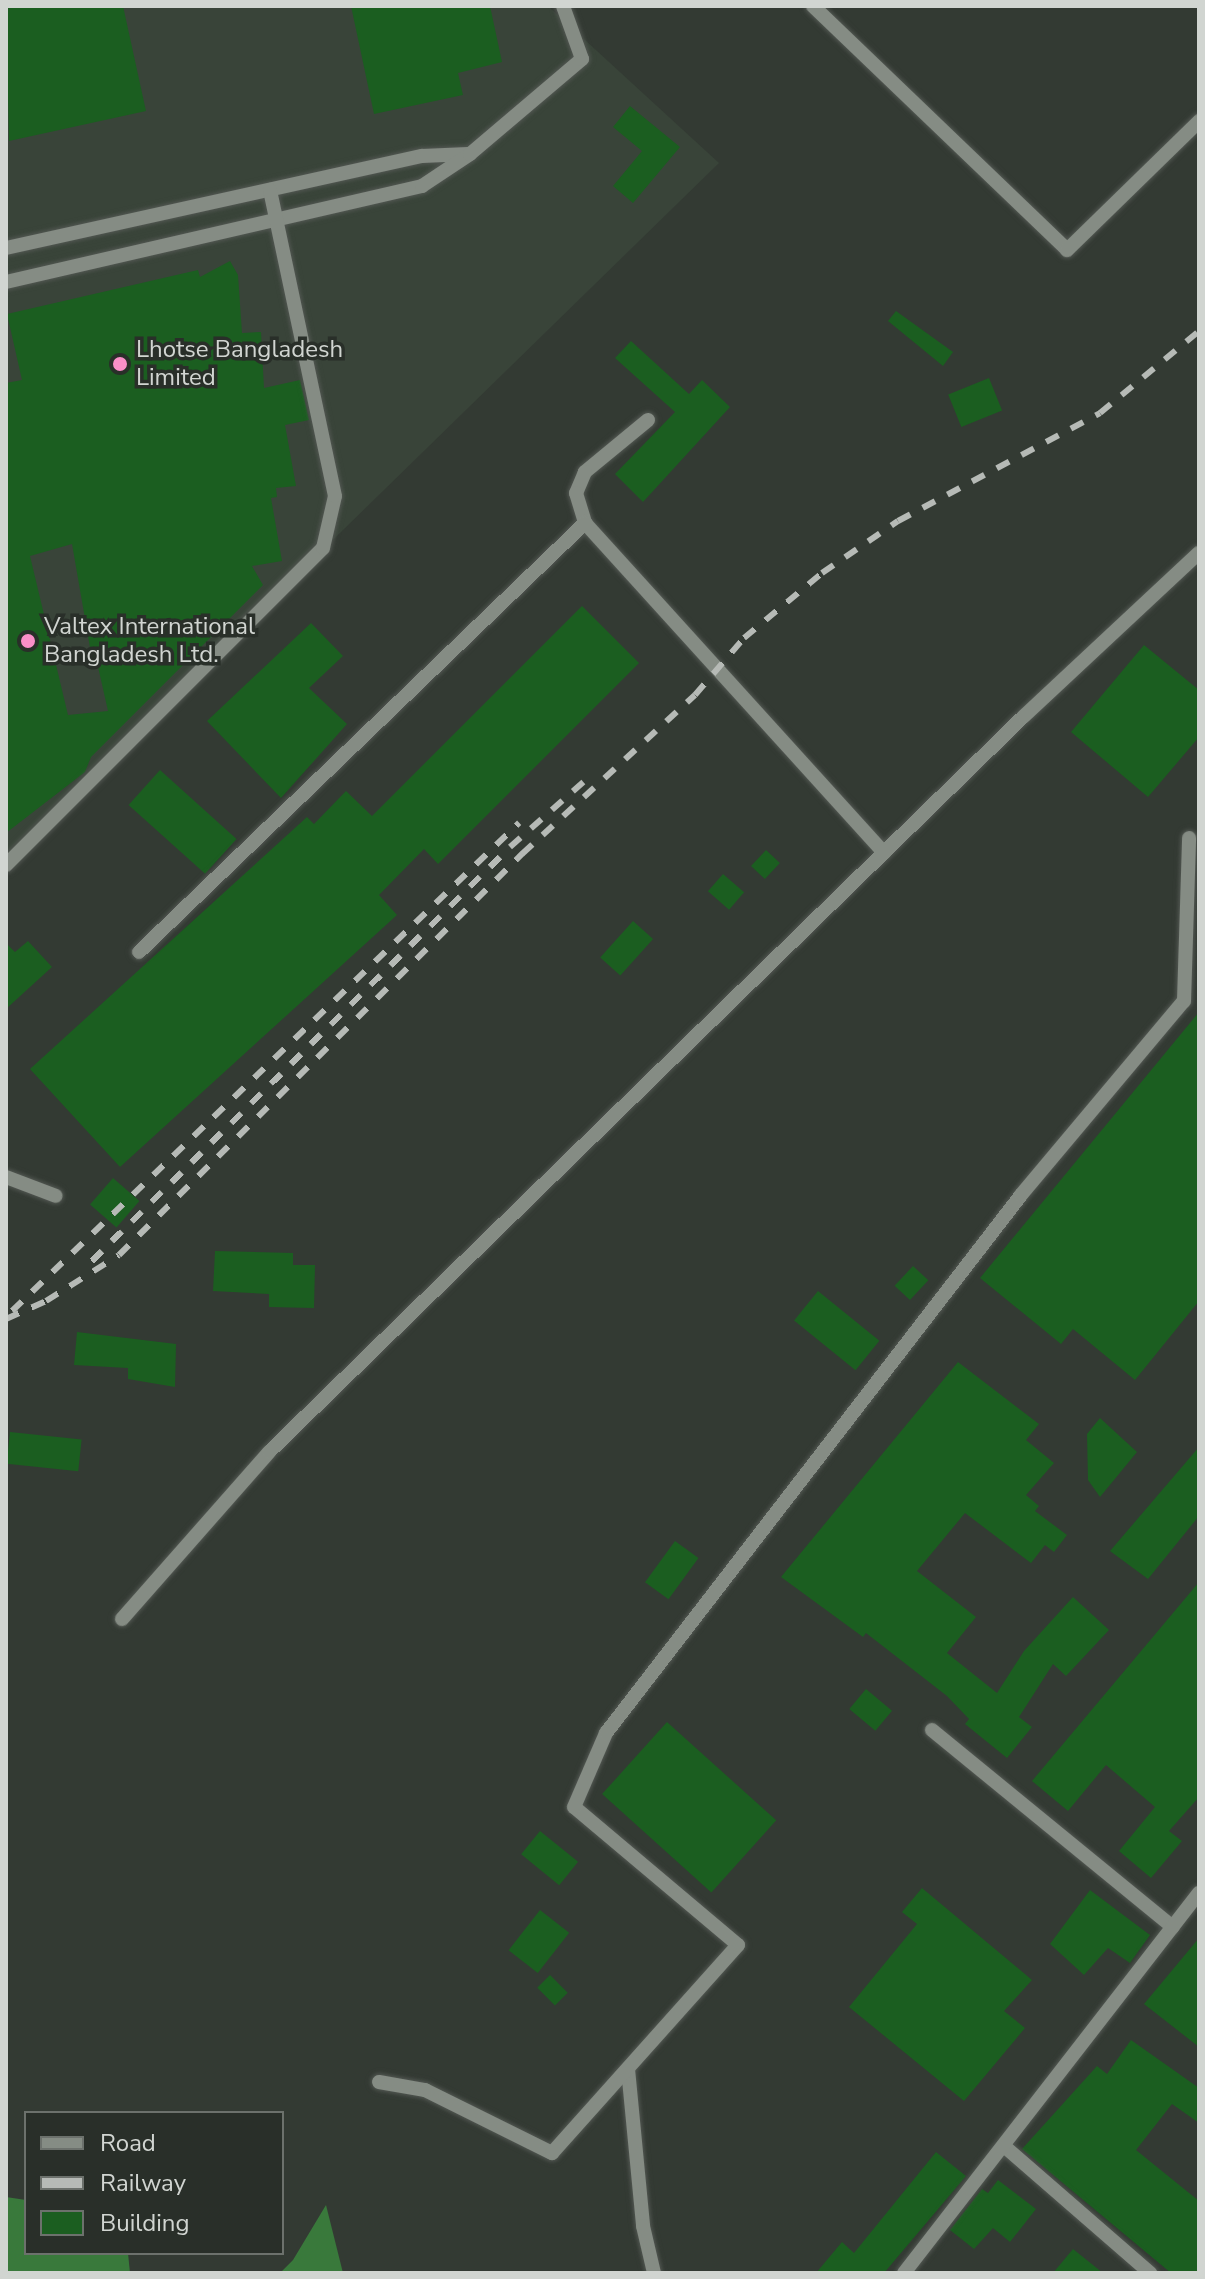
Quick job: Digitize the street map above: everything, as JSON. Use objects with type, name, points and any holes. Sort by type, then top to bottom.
[{"type":"street","points":[[6,282],[422,186],[470,154],[582,59],[563,6]]},
{"type":"street","points":[[813,6],[1067,250],[1199,121]]},
{"type":"street","points":[[6,248],[422,156],[470,154]]},
{"type":"street","points":[[7,864],[323,548],[335,496],[270,190]]},
{"type":"street","points":[[648,420],[585,472],[576,493],[585,523],[884,853]]},
{"type":"street","points":[[139,952],[585,523]]},
{"type":"street","points":[[122,1619],[269,1452],[884,853],[1199,553]]},
{"type":"street","points":[[1184,1001],[1189,838]]},
{"type":"street","points":[[379,2082],[425,2090],[552,2153],[738,1945],[574,1807],[606,1733],[1021,1195],[1199,981]]},
{"type":"street","points":[[6,1177],[56,1196]]},
{"type":"street","points":[[932,1730],[1173,1927]]},
{"type":"street","points":[[904,2273],[1199,1893]]},
{"type":"street","points":[[628,2069],[643,2226],[654,2273]]},
{"type":"street","points":[[1004,2146],[1150,2273]]},
{"type":"shaded area","points":[[6,6],[548,6],[719,163],[6,859]]},
{"type":"shaded area","points":[[6,2197],[24,2200],[24,2255],[128,2255],[130,2273],[6,2273]]},
{"type":"shaded area","points":[[326,2205],[343,2273],[280,2273],[293,2260]]},
{"type":"building","points":[[6,6],[123,6],[146,111],[9,141]]},
{"type":"building","points":[[351,6],[490,6],[502,62],[458,73],[463,95],[374,114]]},
{"type":"building","points":[[630,106],[680,147],[633,203],[613,186],[642,151],[613,127]]},
{"type":"building","points":[[230,261],[238,275],[242,333],[261,332],[264,388],[300,380],[309,420],[285,425],[296,486],[276,488],[277,497],[271,498],[282,561],[252,566],[263,585],[91,757],[85,772],[6,833],[6,383],[22,380],[7,314],[198,270],[200,277]],"holes":[[[72,544],[92,659],[96,658],[108,711],[68,715],[30,556]]]},
{"type":"building","points":[[896,311],[953,352],[943,366],[888,321]]},
{"type":"building","points":[[631,341],[689,394],[702,380],[730,407],[643,502],[615,474],[675,412],[615,358]]},
{"type":"building","points":[[989,378],[1002,410],[961,427],[948,394]]},
{"type":"building","points":[[582,606],[639,663],[438,864],[424,849],[379,895],[397,915],[120,1167],[30,1069],[307,817],[314,824],[346,791],[372,816]]},
{"type":"building","points":[[311,623],[343,656],[309,688],[347,724],[281,798],[207,721]]},
{"type":"building","points":[[1144,645],[1199,690],[1199,737],[1148,797],[1071,732]]},
{"type":"building","points":[[160,770],[237,839],[205,874],[129,805]]},
{"type":"building","points":[[766,850],[780,863],[765,879],[751,866]]},
{"type":"building","points":[[723,874],[744,892],[729,910],[708,891]]},
{"type":"building","points":[[633,921],[653,939],[620,975],[600,957]]},
{"type":"building","points":[[28,941],[52,967],[6,1009],[6,943],[15,952]]},
{"type":"building","points":[[1199,1012],[1199,1301],[1135,1380],[1073,1329],[1061,1344],[980,1278]]},
{"type":"building","points":[[113,1178],[139,1201],[116,1227],[90,1204]]},
{"type":"building","points":[[215,1251],[293,1253],[293,1265],[315,1265],[314,1308],[269,1307],[269,1294],[213,1291]]},
{"type":"building","points":[[913,1266],[928,1280],[910,1300],[895,1286]]},
{"type":"building","points":[[818,1291],[879,1341],[855,1370],[794,1321]]},
{"type":"building","points":[[77,1332],[176,1344],[175,1387],[128,1379],[128,1368],[74,1365]]},
{"type":"building","points":[[958,1362],[1039,1424],[1026,1440],[1054,1463],[1026,1495],[1039,1506],[1035,1511],[1067,1535],[1054,1552],[1045,1545],[1031,1563],[965,1513],[917,1571],[976,1617],[947,1653],[997,1693],[1024,1651],[1073,1597],[1109,1630],[1066,1676],[1053,1664],[1019,1717],[1032,1727],[1007,1758],[965,1724],[969,1719],[947,1696],[866,1633],[863,1637],[781,1577]]},
{"type":"building","points":[[1100,1418],[1137,1452],[1100,1497],[1088,1480],[1087,1434]]},
{"type":"building","points":[[10,1432],[82,1440],[78,1471],[7,1464]]},
{"type":"building","points":[[1199,1447],[1199,1516],[1148,1579],[1110,1551]]},
{"type":"building","points":[[675,1541],[698,1558],[668,1599],[645,1582]]},
{"type":"building","points":[[1199,1582],[1199,1797],[1169,1831],[1182,1841],[1151,1878],[1119,1851],[1155,1807],[1106,1765],[1068,1811],[1032,1781]]},
{"type":"building","points":[[866,1689],[892,1711],[875,1731],[849,1709]]},
{"type":"building","points":[[667,1722],[776,1820],[711,1892],[602,1794]]},
{"type":"building","points":[[540,1831],[578,1862],[559,1885],[521,1854]]},
{"type":"building","points":[[922,1888],[1032,1980],[1004,2011],[1025,2028],[964,2101],[849,2007],[917,1924],[902,1912]]},
{"type":"building","points":[[1090,1890],[1150,1935],[1130,1963],[1108,1948],[1084,1975],[1050,1944]]},
{"type":"building","points":[[540,1910],[569,1933],[538,1973],[509,1950]]},
{"type":"building","points":[[1199,1938],[1199,2047],[1144,2004]]},
{"type":"building","points":[[550,1975],[568,1993],[555,2005],[537,1988]]},
{"type":"building","points":[[1131,2040],[1199,2088],[1199,2123],[1172,2104],[1136,2150],[1199,2201],[1199,2273],[1171,2273],[1022,2149],[1097,2066],[1107,2074]]},
{"type":"building","points":[[936,2152],[966,2176],[884,2273],[816,2273],[842,2242],[854,2253]]},
{"type":"building","points":[[998,2180],[1036,2209],[1010,2242],[993,2228],[974,2249],[950,2230],[982,2189],[988,2193]]},
{"type":"building","points":[[1073,2249],[1103,2273],[1053,2273]]},
{"type":"railway","points":[[6,1319],[46,1301],[119,1255],[522,854],[695,695],[744,638],[822,573],[898,521],[1100,413],[1199,331]]},
{"type":"railway","points":[[92,1261],[510,847],[588,778]]},
{"type":"railway","points":[[12,1311],[519,823]]},
{"type":"place","name":"Lhotse Bangladesh Limited","points":[[120,364]]},
{"type":"place","name":"Valtex International Bangladesh Ltd.","points":[[28,641]]}]
